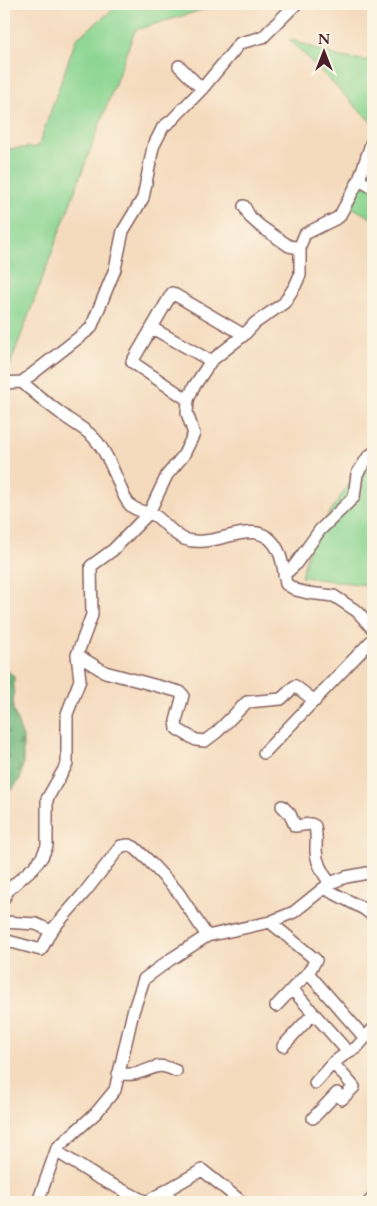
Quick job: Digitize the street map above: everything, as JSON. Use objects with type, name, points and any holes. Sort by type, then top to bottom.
[{"type":"street","points":[[4,383],[22,382],[91,328],[115,269],[123,231],[143,198],[153,147],[163,127],[202,89],[240,43],[263,38],[296,4]]},
{"type":"street","points":[[179,66],[202,89]]},
{"type":"street","points":[[4,898],[9,889],[34,867],[42,857],[47,846],[47,799],[67,764],[67,714],[80,680],[77,655],[92,615],[91,566],[113,550],[148,513],[167,475],[183,456],[194,434],[188,413],[188,400],[193,388],[211,360],[255,323],[284,303],[300,275],[300,248],[305,234],[339,217],[359,180],[373,138]]},
{"type":"street","points":[[359,180],[373,188]]},
{"type":"street","points":[[244,206],[250,217],[260,226],[289,246],[300,248]]},
{"type":"street","points":[[188,400],[132,362],[172,293],[244,334]]},
{"type":"street","points":[[152,328],[211,360]]},
{"type":"street","points":[[22,382],[41,400],[94,437],[130,506],[138,511],[154,515],[170,530],[183,538],[196,542],[207,542],[251,532],[261,533],[270,538],[279,552],[286,584],[296,590],[334,596],[372,624]]},
{"type":"street","points":[[284,575],[295,565],[320,530],[354,496],[357,474],[368,457],[373,453]]},
{"type":"street","points":[[264,753],[373,639]]},
{"type":"street","points":[[77,655],[105,672],[184,694],[176,721],[177,729],[196,740],[205,741],[218,732],[247,702],[281,699],[296,686],[315,701]]},
{"type":"street","points":[[282,806],[290,814],[295,826],[311,824],[315,826],[317,836],[316,853],[327,886],[364,908],[373,916]]},
{"type":"street","points":[[4,940],[41,950],[51,931],[121,846],[129,845],[134,847],[148,860],[178,892],[207,936]]},
{"type":"street","points":[[38,1202],[57,1148],[96,1113],[115,1090],[133,1012],[144,979],[207,936],[270,922],[294,912],[327,886],[346,877],[373,872]]},
{"type":"street","points":[[4,922],[36,924],[51,931]]},
{"type":"street","points":[[270,922],[316,960],[308,973],[276,1006]]},
{"type":"street","points":[[308,973],[364,1037]]},
{"type":"street","points":[[292,989],[348,1052]]},
{"type":"street","points":[[283,1046],[313,1014]]},
{"type":"street","points":[[315,1083],[333,1063],[356,1048],[373,1029]]},
{"type":"street","points":[[313,1118],[337,1094],[342,1099],[354,1087],[333,1063]]},
{"type":"street","points":[[118,1074],[138,1073],[154,1066],[164,1065],[176,1071]]},
{"type":"street","points":[[56,1151],[97,1177],[146,1202],[202,1170],[242,1202]]},
{"type":"street","points":[[163,1192],[176,1202]]},
{"type":"street","points":[[369,1202],[373,1198]]},
{"type":"green space","points":[[120,4],[222,4],[135,30],[4,381],[4,149],[38,147],[76,39]]},
{"type":"green space","points":[[289,39],[340,57],[373,61],[373,124]]},
{"type":"green space","points":[[373,136],[373,219],[346,204]]},
{"type":"green space","points":[[373,448],[373,586],[301,577],[311,541]]},
{"type":"green space","points":[[4,668],[14,676],[13,709],[23,738],[23,765],[20,779],[12,790],[4,789]]}]
